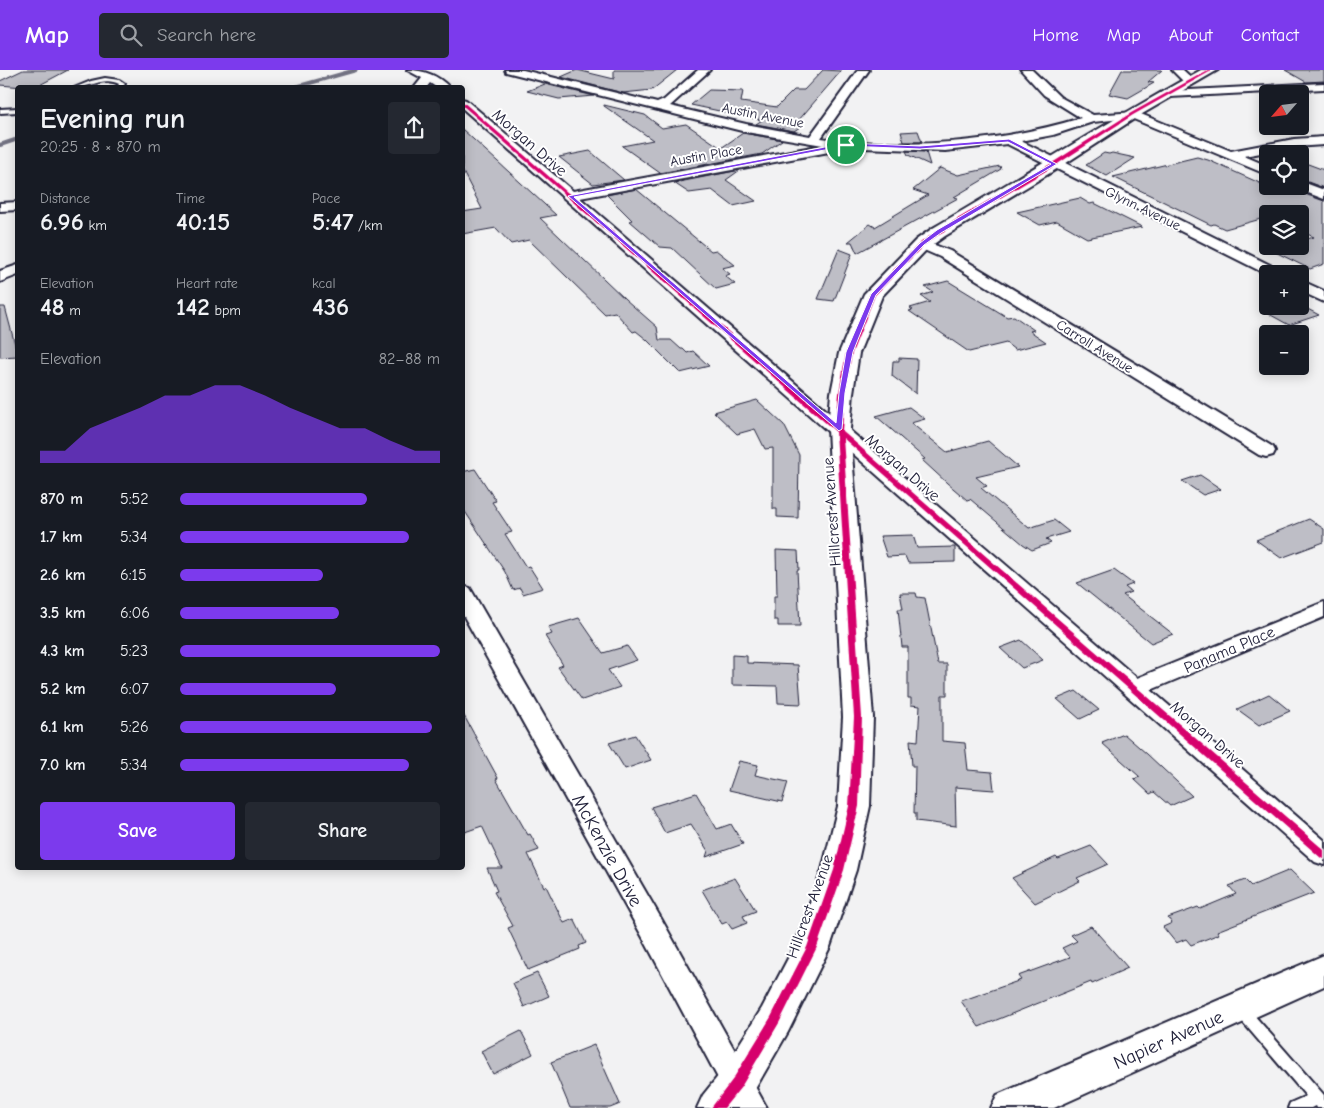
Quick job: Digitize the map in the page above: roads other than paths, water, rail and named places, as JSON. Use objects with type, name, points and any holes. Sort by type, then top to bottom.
[{"type":"street","points":[[412,70],[429,77],[441,85]]},
{"type":"street","name":"Austin Avenue","points":[[510,70],[746,128],[846,145],[920,147],[1009,140],[1092,120],[1132,114]]},
{"type":"street","points":[[658,106],[668,102],[705,70]]},
{"type":"street","points":[[813,140],[864,70]]},
{"type":"street","points":[[1026,70],[1052,97],[1092,120]]},
{"type":"street","name":"Hillcrest Avenue","points":[[717,1108],[737,1083],[775,1020],[812,947],[839,870],[854,806],[858,717],[839,429],[842,393],[850,352],[874,294],[922,244],[959,219],[1054,164],[1179,82],[1211,70]]},
{"type":"street","points":[[422,85],[429,77]]},
{"type":"street","points":[[1179,82],[1324,86]]},
{"type":"street","name":"Morgan Drive","points":[[465,105],[839,429],[1324,855]]},
{"type":"street","points":[[1132,114],[1259,167]]},
{"type":"street","name":"Glynn Avenue","points":[[1009,140],[1259,265]]},
{"type":"street","points":[[1230,155],[1294,143],[1324,141]]},
{"type":"street","name":"Austin Place","points":[[570,196],[846,145]]},
{"type":"street","points":[[1309,189],[1324,196]]},
{"type":"street","points":[[0,207],[15,206]]},
{"type":"street","name":"Carroll Avenue","points":[[922,244],[945,254],[1266,452]]},
{"type":"street","points":[[0,276],[15,269]]},
{"type":"street","points":[[1309,289],[1321,294]]},
{"type":"street","name":"McKenzie Drive","points":[[465,598],[750,1108]]},
{"type":"street","name":"Panama Place","points":[[1135,688],[1324,610]]},
{"type":"street","name":"Napier Avenue","points":[[1011,1108],[1324,970]]},
{"type":"lane","points":[[81,85],[108,80],[118,81],[121,85]]},
{"type":"lane","points":[[0,111],[15,110]]},
{"type":"lane","points":[[1239,1008],[1320,1102],[1295,1108]]},
{"type":"waterway","points":[[303,85],[356,70]]},
{"type":"waterway","points":[[0,145],[15,140]]}]
